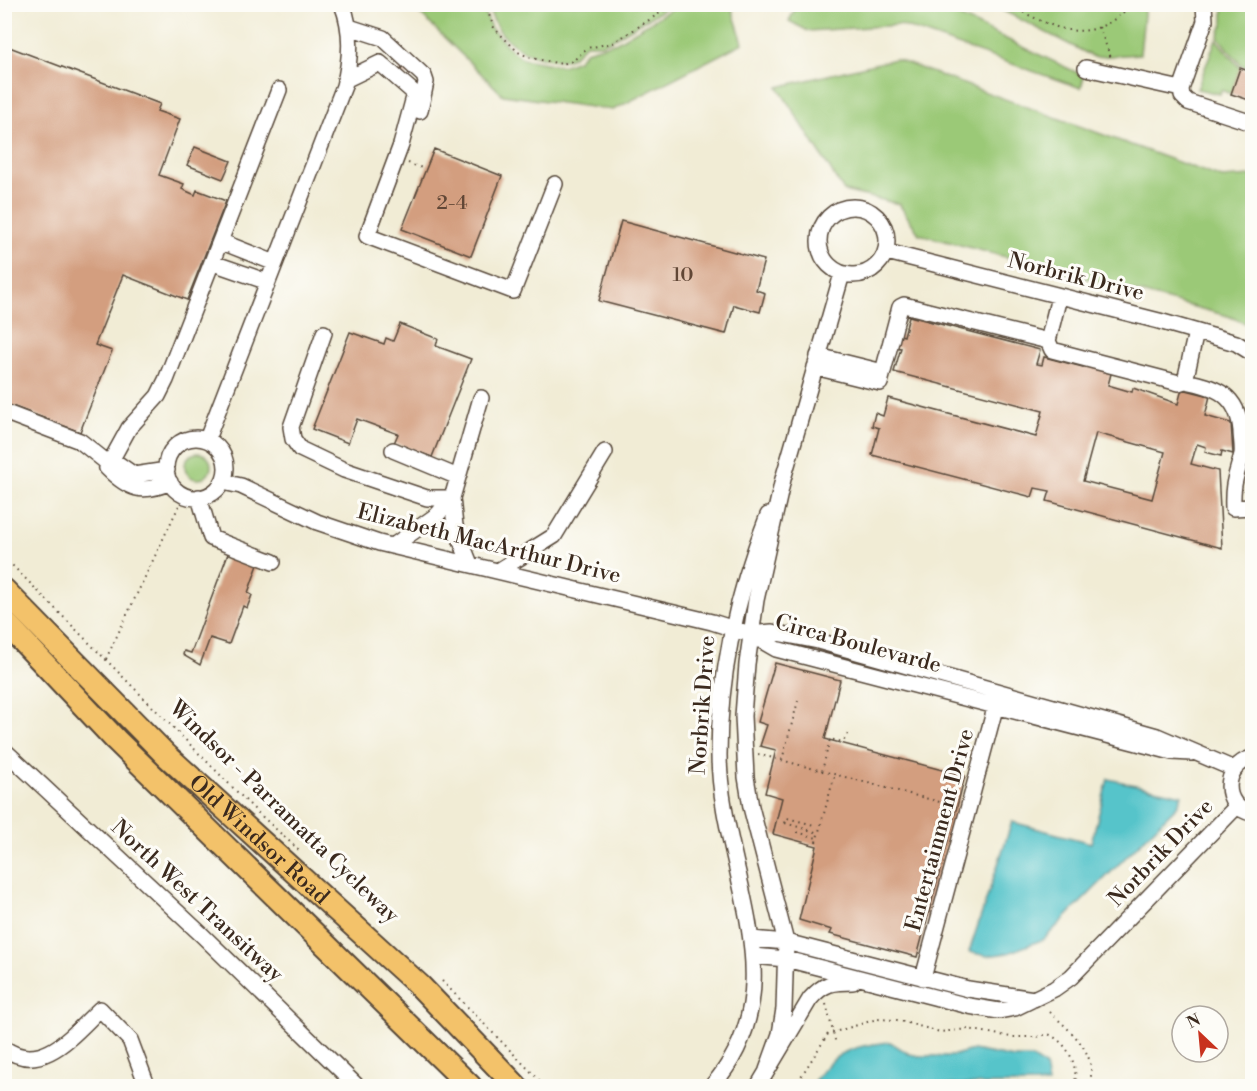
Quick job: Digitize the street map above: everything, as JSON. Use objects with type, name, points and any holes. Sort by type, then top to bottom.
[{"type":"highway","points":[[4,582],[36,621]]},
{"type":"highway","name":"Old Windsor Road","points":[[4,590],[183,771],[427,980],[516,1086]]},
{"type":"highway","name":"Old Windsor Road","points":[[4,621],[116,740],[470,1086]]},
{"type":"highway","points":[[4,626],[28,647]]},
{"type":"street","points":[[207,439],[345,80],[350,52],[349,27],[342,4]]},
{"type":"street","points":[[1204,4],[1205,21],[1181,89],[1182,96],[1188,102],[1252,123]]},
{"type":"street","points":[[349,27],[383,39],[426,79],[420,112],[401,145]]},
{"type":"street","points":[[345,80],[380,63],[412,91],[414,105],[367,236],[513,291],[555,184]]},
{"type":"street","points":[[1086,68],[1181,89]]},
{"type":"street","points":[[109,464],[129,428],[161,392],[222,242],[279,90]]},
{"type":"street","points":[[844,207],[862,208],[878,216],[887,237],[887,252],[868,271],[842,274],[826,262],[820,251],[819,237],[822,225],[829,216],[844,207]]},
{"type":"street","points":[[222,242],[275,263]]},
{"type":"street","name":"Norbrik Drive","points":[[887,252],[1196,332],[1236,343],[1252,352]]},
{"type":"street","points":[[213,263],[268,282]]},
{"type":"street","name":"Norbrik Drive","points":[[768,1070],[783,1018],[786,942],[753,818],[746,777],[743,716],[750,634],[783,479],[842,274]]},
{"type":"street","points":[[1048,341],[1059,297]]},
{"type":"street","points":[[816,361],[882,378],[900,307],[904,305],[1048,341],[1055,351],[1179,383],[1185,381],[1212,387],[1233,402],[1240,420],[1242,452],[1232,484],[1233,508],[1252,507]]},
{"type":"street","points":[[1185,381],[1196,332]]},
{"type":"street","points":[[324,333],[291,427],[293,439],[300,449],[344,470],[427,498],[452,498]]},
{"type":"street","points":[[398,547],[437,520],[452,498],[481,398]]},
{"type":"street","points":[[4,412],[80,441],[109,464],[118,479],[133,488],[153,490],[168,476],[169,455],[180,443],[189,439],[207,439],[222,453],[226,465],[223,482],[216,490],[192,496]]},
{"type":"street","points":[[393,450],[458,477]]},
{"type":"street","points":[[498,571],[554,536],[605,452]]},
{"type":"street","points":[[168,476],[192,496],[211,538],[273,562]]},
{"type":"street","name":"Norbrik Drive","points":[[712,1086],[731,1062],[747,1025],[754,994],[752,939],[725,820],[720,787],[720,728],[731,627],[753,553],[783,479]]},
{"type":"street","name":"Elizabeth MacArthur Drive","points":[[223,482],[241,486],[345,533],[731,627],[750,634]]},
{"type":"street","points":[[452,498],[455,526],[470,564]]},
{"type":"street","points":[[437,520],[455,526]]},
{"type":"street","name":"Circa Boulevarde","points":[[750,634],[772,632],[818,641],[998,699],[1157,736],[1191,753],[1234,769]]},
{"type":"street","name":"Entertainment Drive","points":[[923,978],[998,699]]},
{"type":"street","name":"North West Transitway","points":[[4,750],[202,935],[357,1086]]},
{"type":"street","points":[[1252,758],[1241,762],[1234,769],[1230,775],[1229,791],[1237,806],[1243,811],[1252,813]]},
{"type":"street","name":"Norbrik Drive","points":[[754,956],[786,958],[969,1006],[999,1011],[1015,1008],[1054,989],[1085,964],[1237,806]]},
{"type":"street","points":[[752,939],[786,942],[968,989],[1034,999]]},
{"type":"street","points":[[427,980],[527,1086]]},
{"type":"street","name":"Norbrik Drive","points":[[758,1086],[810,999],[819,989],[835,981],[874,981]]},
{"type":"street","points":[[4,1048],[20,1057],[38,1058],[64,1042],[100,1009],[130,1040],[146,1080]]},
{"type":"path","points":[[485,4],[494,28],[518,52],[531,58],[562,63],[573,61],[586,48],[613,43],[674,4]]},
{"type":"path","points":[[1007,4],[1059,30],[1080,32],[1099,27],[1132,4]]},
{"type":"path","points":[[1099,27],[1107,44],[1113,74]]},
{"type":"path","points":[[415,166],[425,169]]},
{"type":"path","points":[[106,659],[192,496]]},
{"type":"path","name":"Windsor - Parramatta Cycleway","points":[[4,557],[255,810],[306,857]]},
{"type":"path","points":[[782,760],[798,701]]},
{"type":"path","points":[[822,771],[830,739],[843,742],[848,734]]},
{"type":"path","points":[[757,754],[969,811]]},
{"type":"path","points":[[816,842],[835,774]]},
{"type":"path","points":[[814,825],[787,818],[785,823],[819,832]]},
{"type":"path","points":[[797,832],[817,838]]},
{"type":"path","points":[[427,980],[469,1006],[545,1086]]},
{"type":"path","points":[[824,1001],[836,1044]]},
{"type":"path","points":[[1050,1012],[1081,1042],[1087,1052],[1092,1070],[1089,1086]]},
{"type":"path","points":[[795,1086],[824,1039],[832,1032],[852,1029],[877,1018],[897,1020],[939,1032],[968,1029],[1011,1037],[1036,1037],[1048,1034],[1058,1040],[1070,1053],[1075,1068],[1075,1086]]},
{"type":"green space","points":[[488,4],[671,5],[611,40],[602,44],[586,44],[571,58],[560,60],[545,58],[516,47],[501,33]]},
{"type":"green space","points":[[411,5],[482,5],[491,28],[512,51],[524,59],[562,66],[578,60],[586,51],[617,42],[678,5],[739,5],[732,9],[743,43],[613,110],[503,95]]},
{"type":"green space","points":[[788,5],[917,5],[922,7],[935,5],[1084,76],[1081,88],[900,25],[808,31],[789,21],[795,9]]},
{"type":"green space","points":[[992,5],[1145,5],[1140,54],[1094,57]]},
{"type":"green space","points":[[1223,5],[1252,5],[1252,69],[1241,65],[1218,37],[1223,24]]},
{"type":"green space","points":[[1216,39],[1240,68],[1231,94],[1221,90],[1220,94],[1197,89]]},
{"type":"green space","points":[[895,59],[1222,178],[1252,176],[1252,326],[1228,316],[919,234],[899,204],[844,191],[778,87]]},
{"type":"green space","points":[[198,453],[207,457],[211,466],[207,475],[198,479],[189,475],[185,466],[189,457]]},
{"type":"water","points":[[1108,779],[1182,795],[1177,806],[1044,939],[1008,953],[987,956],[969,952],[1012,822],[1091,843]]},
{"type":"water","points":[[890,1042],[909,1054],[920,1056],[951,1056],[973,1050],[1014,1058],[1032,1058],[1045,1066],[1048,1084],[811,1086],[835,1058],[853,1049]]},
{"type":"building","points":[[4,45],[160,104],[157,111],[180,119],[159,175],[184,184],[182,189],[195,195],[197,190],[226,201],[187,300],[123,275],[95,345],[112,351],[80,432],[4,403]]},
{"type":"building","points":[[406,64],[412,70],[404,79],[398,73]]},
{"type":"building","points":[[1240,68],[1252,72],[1252,101],[1231,94]]},
{"type":"building","points":[[195,147],[231,161],[223,179],[187,165]]},
{"type":"building","points":[[434,149],[502,176],[471,256],[402,229]]},
{"type":"building","points":[[621,221],[764,260],[756,290],[765,293],[760,312],[734,305],[726,334],[599,301]]},
{"type":"building","points":[[909,316],[1040,350],[1036,364],[1042,365],[1044,357],[1083,367],[1084,363],[1112,370],[1108,385],[1132,392],[1133,388],[1178,404],[1182,389],[1210,396],[1205,416],[1231,423],[1233,454],[1222,451],[1221,456],[1205,452],[1206,447],[1197,444],[1191,464],[1218,471],[1222,548],[1047,501],[1050,491],[1035,488],[1032,497],[872,455],[879,428],[872,426],[875,413],[883,416],[888,398],[1036,437],[1043,411],[894,372],[901,348],[893,347],[897,334],[904,336]],"holes":[[[1096,433],[1165,452],[1152,499],[1083,481]]]},
{"type":"building","points":[[400,324],[438,339],[436,346],[471,359],[432,457],[394,443],[398,434],[357,419],[348,443],[312,429],[350,332],[384,344],[386,338],[393,341]]},
{"type":"building","points":[[229,551],[259,562],[248,593],[252,595],[247,608],[243,606],[229,644],[210,638],[200,665],[183,655],[184,651],[191,653]]},
{"type":"building","points":[[775,663],[840,680],[825,739],[965,776],[917,957],[830,934],[832,930],[799,920],[817,846],[773,834],[782,798],[765,793],[776,750],[760,746],[767,725],[758,722]]}]
